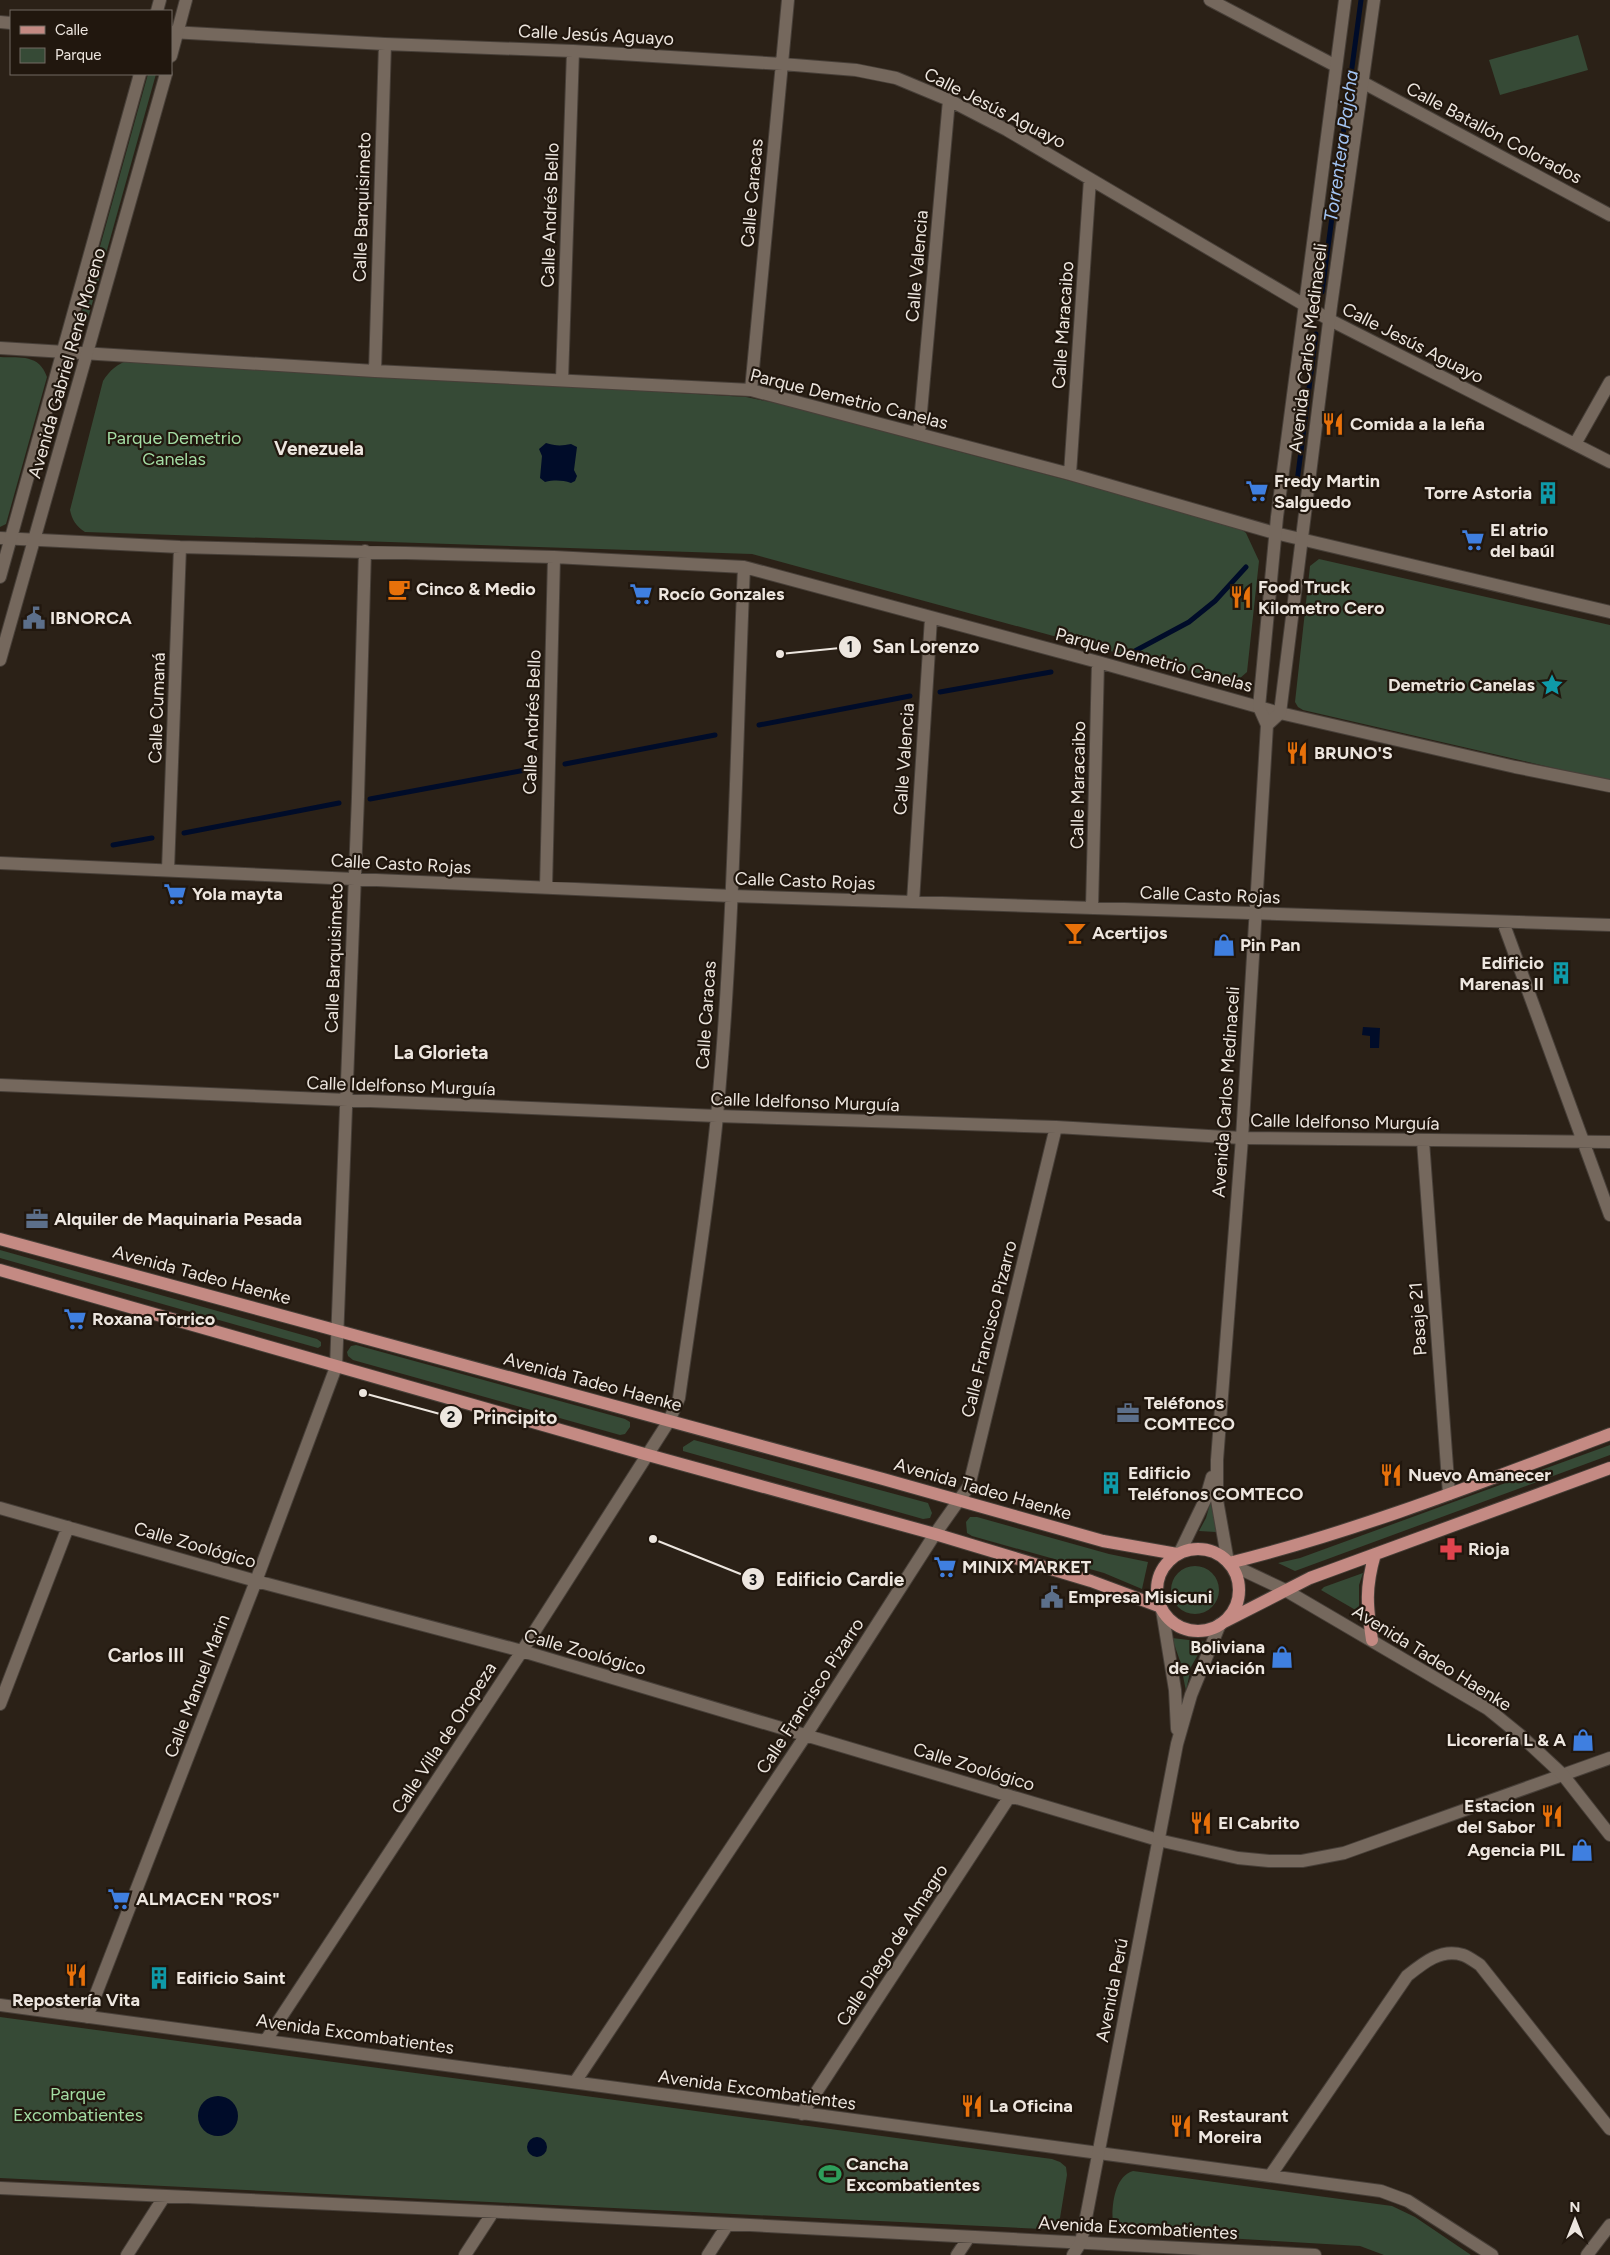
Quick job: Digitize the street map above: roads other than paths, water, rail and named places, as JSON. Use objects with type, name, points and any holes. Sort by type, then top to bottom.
[{"type":"main road","name":"Avenida Tadeo Haenke","points":[[0,1239],[1111,1543],[1179,1553]]},
{"type":"main road","points":[[0,1270],[648,1455],[935,1534],[1091,1581],[1161,1609]]},
{"type":"main road","points":[[1229,1563],[1301,1544],[1448,1494],[1610,1434]]},
{"type":"main road","points":[[1221,1623],[1231,1613],[1237,1602],[1239,1589],[1236,1576],[1229,1563],[1218,1554],[1206,1549],[1193,1549],[1179,1553],[1165,1564],[1158,1577],[1156,1592],[1161,1609],[1170,1620],[1182,1628],[1195,1631],[1208,1629],[1221,1623],[1285,1590],[1317,1576],[1610,1468]]},
{"type":"main road","points":[[1372,1640],[1366,1593],[1368,1576],[1375,1554]]},
{"type":"street","points":[[172,50],[175,32],[186,0]]},
{"type":"street","name":"Calle Caracas","points":[[751,390],[788,0]]},
{"type":"street","points":[[1210,0],[1336,66]]},
{"type":"street","name":"Avenida Carlos Medinaceli","points":[[1259,707],[1275,533],[1345,0]]},
{"type":"street","name":"Avenida Carlos Medinaceli","points":[[1280,713],[1330,320],[1374,0]]},
{"type":"street","name":"Calle Jesús Aguayo","points":[[175,32],[385,44],[573,51],[782,64],[856,70],[896,78],[949,100],[1007,130],[1305,307],[1610,462]]},
{"type":"street","name":"Calle Barquisimeto","points":[[375,370],[385,44]]},
{"type":"street","name":"Calle Andrés Bello","points":[[562,380],[573,51]]},
{"type":"street","name":"Avenida Gabriel René Moreno","points":[[0,576],[5,538],[61,352],[140,75]]},
{"type":"street","name":"Avenida Gabriel René Moreno","points":[[0,660],[36,540],[166,75]]},
{"type":"street","name":"Calle Batallón Colorados","points":[[1362,82],[1610,215]]},
{"type":"street","name":"Calle Valencia","points":[[919,434],[949,100]]},
{"type":"street","name":"Calle Maracaibo","points":[[1070,474],[1090,179]]},
{"type":"street","name":"Parque Demetrio Canelas","points":[[0,348],[751,390],[1070,474],[1301,540],[1610,612]]},
{"type":"street","points":[[1575,444],[1610,382]]},
{"type":"street","name":"Parque Demetrio Canelas","points":[[5,538],[180,546],[554,557],[744,567],[1280,713],[1505,765],[1610,786]]},
{"type":"street","name":"Calle Cumaná","points":[[168,870],[180,546]]},
{"type":"street","name":"Calle Barquisimeto","points":[[336,1366],[355,879],[365,551]]},
{"type":"street","name":"Calle Andrés Bello","points":[[546,888],[554,557]]},
{"type":"street","name":"Calle Caracas","points":[[648,1455],[669,1421],[679,1398],[717,1116],[732,896],[744,567]]},
{"type":"street","name":"Calle Valencia","points":[[913,902],[931,618]]},
{"type":"street","name":"Calle Maracaibo","points":[[1092,908],[1098,662]]},
{"type":"street","points":[[1259,707],[1268,725],[1280,713]]},
{"type":"street","name":"Avenida Carlos Medinaceli","points":[[1229,1563],[1218,1500],[1217,1460],[1242,1138],[1268,725]]},
{"type":"street","name":"Calle Casto Rojas","points":[[0,863],[732,896],[1610,925]]},
{"type":"street","points":[[1503,922],[1610,1214]]},
{"type":"street","name":"Calle Idelfonso Murguía","points":[[0,1085],[717,1116],[1056,1127],[1242,1138],[1610,1142]]},
{"type":"street","name":"Calle Francisco Pizarro","points":[[576,2082],[806,1735],[935,1534],[969,1486],[1056,1127]]},
{"type":"street","name":"Pasaje 21","points":[[1423,1141],[1448,1494]]},
{"type":"street","name":"Calle Manuel Marin","points":[[87,2016],[256,1581],[336,1366]]},
{"type":"street","name":"Calle Villa de Oropeza","points":[[266,2040],[522,1651],[648,1455]]},
{"type":"street","name":"Avenida Carlos Medinaceli","points":[[1179,1553],[1206,1498],[1217,1460]]},
{"type":"street","name":"Calle Zoológico","points":[[0,1508],[256,1581],[522,1651],[1158,1840],[1238,1858],[1302,1861],[1344,1854],[1610,1758]]},
{"type":"street","points":[[0,1704],[68,1527]]},
{"type":"street","name":"Avenida Tadeo Haenke","points":[[1229,1563],[1285,1590],[1488,1709],[1520,1735],[1562,1775],[1610,1835]]},
{"type":"street","name":"Avenida Perú","points":[[1161,1609],[1175,1690],[1177,1744]]},
{"type":"street","name":"Avenida Perú","points":[[1073,2255],[1081,2249],[1177,1744],[1191,1695],[1221,1623]]},
{"type":"street","name":"Calle Diego de Almagro","points":[[802,2114],[1010,1796]]},
{"type":"street","points":[[1270,2176],[1407,1976],[1426,1960],[1444,1954],[1463,1955],[1480,1965],[1610,2129]]},
{"type":"street","name":"Avenida Excombatientes","points":[[0,2005],[1394,2194],[1492,2255]]},
{"type":"street","name":"Avenida Excombatientes","points":[[0,2188],[969,2237],[1081,2249],[1315,2255]]},
{"type":"street","points":[[127,2255],[164,2196]]},
{"type":"street","points":[[465,2255],[493,2212]]},
{"type":"street","points":[[708,2255],[728,2224]]},
{"type":"street","points":[[1587,2255],[1610,2225]]},
{"type":"street","points":[[957,2255],[969,2237]]},
{"type":"water","points":[[546,443],[552,445],[571,444],[577,447],[574,470],[577,476],[575,481],[571,483],[564,481],[545,482],[540,478],[542,456],[539,449]]},
{"type":"water","points":[[1363,1027],[1380,1028],[1379,1048],[1370,1048],[1370,1036],[1362,1035]]},
{"type":"water","points":[[222,2096],[229,2099],[235,2105],[238,2116],[237,2124],[229,2133],[222,2136],[214,2136],[207,2133],[199,2124],[198,2112],[201,2105],[210,2097]]},
{"type":"water","points":[[533,2137],[541,2137],[547,2143],[547,2151],[541,2157],[533,2157],[527,2151],[527,2143]]},
{"type":"waterway","name":"Torrentera Pajcha","points":[[1322,292],[1361,0]]},
{"type":"waterway","name":"Torrentera Pajcha","points":[[1297,482],[1316,334]]},
{"type":"waterway","name":"Torrentera Pajcha","points":[[1133,652],[1189,622],[1215,601],[1246,567]]},
{"type":"waterway","name":"Torrentera Pajcha","points":[[940,692],[1051,672]]},
{"type":"waterway","name":"Torrentera Pajcha","points":[[759,725],[910,696]]},
{"type":"waterway","name":"Torrentera Pajcha","points":[[565,764],[715,735]]},
{"type":"waterway","name":"Torrentera Pajcha","points":[[370,799],[531,769]]},
{"type":"waterway","name":"Torrentera Pajcha","points":[[184,833],[339,803]]},
{"type":"waterway","name":"Torrentera Pajcha","points":[[113,845],[152,838]]},
{"type":"place","name":"Comida a la leña","points":[[1333,424]]},
{"type":"place","name":"Fredy Martin Salguedo","points":[[1257,491]]},
{"type":"place","name":"Torre Astoria","points":[[1548,493]]},
{"type":"place","name":"El atrio del baúl","points":[[1473,540]]},
{"type":"place","name":"Cinco & Medio","points":[[399,589]]},
{"type":"place","name":"Rocío Gonzales","points":[[641,594]]},
{"type":"place","name":"Food Truck Kilometro Cero","points":[[1241,597]]},
{"type":"place","name":"IBNORCA","points":[[34,618]]},
{"type":"place","name":"San Lorenzo","points":[[780,654]]},
{"type":"place","name":"Demetrio Canelas","points":[[1552,685]]},
{"type":"place","name":"BRUNO'S","points":[[1297,753]]},
{"type":"place","name":"Yola mayta","points":[[175,894]]},
{"type":"place","name":"Acertijos","points":[[1075,933]]},
{"type":"place","name":"Pin Pan","points":[[1224,945]]},
{"type":"place","name":"Edificio Marenas II","points":[[1561,973]]},
{"type":"place","name":"Alquiler de Maquinaria Pesada","points":[[37,1219]]},
{"type":"place","name":"Roxana Torrico","points":[[75,1319]]},
{"type":"place","name":"Principito","points":[[363,1393]]},
{"type":"place","name":"Teléfonos COMTECO","points":[[1128,1413]]},
{"type":"place","name":"Nuevo Amanecer","points":[[1391,1475]]},
{"type":"place","name":"Edificio Teléfonos COMTECO","points":[[1111,1483]]},
{"type":"place","name":"Edificio Cardie","points":[[653,1539]]},
{"type":"place","name":"Rioja","points":[[1451,1549]]},
{"type":"place","name":"MINIX MARKET","points":[[945,1567]]},
{"type":"place","name":"Empresa Misicuni","points":[[1052,1597]]},
{"type":"place","name":"Boliviana de Aviación","points":[[1282,1657]]},
{"type":"place","name":"Licorería L & A","points":[[1583,1740]]},
{"type":"place","name":"Estacion del Sabor","points":[[1552,1816]]},
{"type":"place","name":"El Cabrito","points":[[1201,1823]]},
{"type":"place","name":"Agencia PIL","points":[[1582,1850]]},
{"type":"place","name":"ALMACEN \"ROS\"","points":[[119,1899]]},
{"type":"place","name":"Repostería Vita","points":[[76,1975]]},
{"type":"place","name":"Edificio Saint","points":[[159,1978]]},
{"type":"place","name":"La Oficina","points":[[972,2106]]},
{"type":"place","name":"Restaurant Moreira","points":[[1181,2126]]},
{"type":"place","name":"Cancha Excombatientes","points":[[830,2174]]},
{"type":"district","name":"Venezuela","points":[[319,448]]},
{"type":"district","name":"La Glorieta","points":[[441,1052]]},
{"type":"district","name":"Carlos III","points":[[146,1655]]},
{"type":"park label","name":"Parque Excombatientes","points":[[78,2104]]}]
